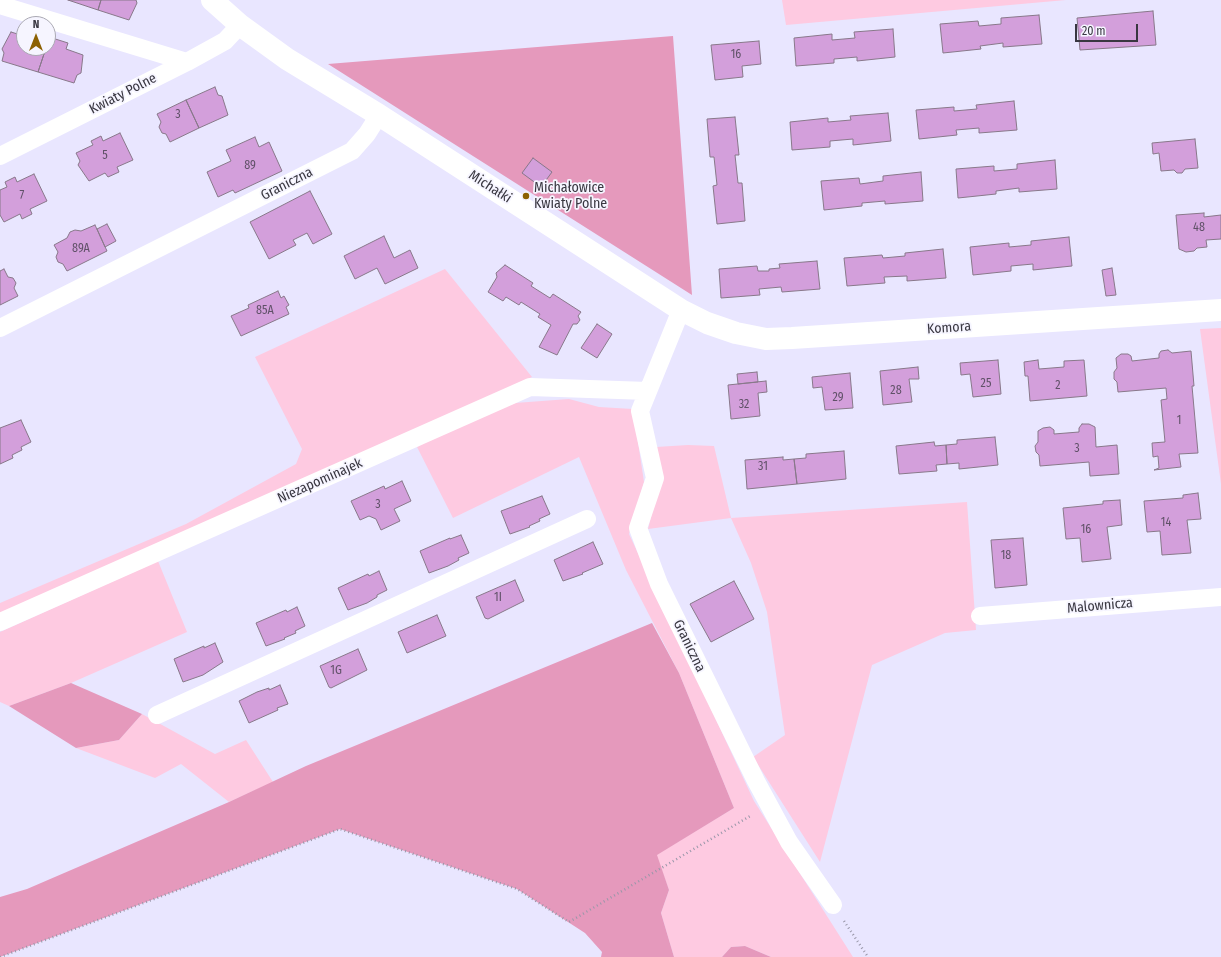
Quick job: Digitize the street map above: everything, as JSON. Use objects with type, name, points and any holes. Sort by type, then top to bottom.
[{"type":"street","points":[[212,0],[240,25],[287,59],[379,115]]},
{"type":"street","points":[[0,5],[187,62]]},
{"type":"street","name":"Kwiaty Polne","points":[[0,156],[187,62],[225,41],[240,25]]},
{"type":"street","name":"Michałki","points":[[379,115],[681,310]]},
{"type":"street","name":"Graniczna","points":[[0,328],[352,151],[367,134],[379,115]]},
{"type":"street","name":"Graniczna","points":[[681,310],[640,411],[655,478],[638,528],[659,584],[769,805],[789,842],[832,905]]},
{"type":"street","name":"Komora","points":[[681,310],[707,323],[736,333],[773,338],[1221,310]]},
{"type":"street","name":"Niezapominajek","points":[[0,622],[530,387],[648,391]]},
{"type":"street","points":[[157,715],[587,519]]},
{"type":"street","name":"Malownicza","points":[[980,616],[1221,596]]},
{"type":"path","points":[[0,957],[340,829],[517,889],[569,922],[769,805]]},
{"type":"path","points":[[832,905],[868,957]]},
{"type":"shaded area","points":[[782,0],[1066,0],[786,25]]},
{"type":"shaded area","points":[[673,36],[692,295],[328,64]]},
{"type":"shaded area","points":[[445,269],[532,377],[0,615],[0,603],[186,524],[296,464],[302,449],[255,357]]},
{"type":"shaded area","points":[[1221,328],[1221,484],[1200,329]]},
{"type":"shaded area","points":[[569,399],[599,407],[633,409],[644,482],[629,534],[754,801],[853,957],[771,957],[745,946],[731,947],[722,957],[674,957],[661,913],[669,890],[656,855],[734,808],[679,673],[626,570],[579,457],[453,518],[417,447],[439,435],[515,403]]},
{"type":"shaded area","points":[[688,445],[714,446],[731,518],[648,529],[660,480],[656,447]]},
{"type":"shaded area","points":[[967,502],[976,630],[945,633],[872,665],[820,862],[753,757],[785,735],[767,612],[751,563],[731,518]]},
{"type":"shaded area","points":[[158,561],[187,632],[71,683],[9,706],[0,702],[0,632]]},
{"type":"shaded area","points":[[652,623],[679,673],[734,808],[657,855],[669,890],[661,913],[674,957],[601,957],[602,952],[585,933],[517,889],[340,829],[0,957],[0,897],[27,889],[229,802],[306,766]]},
{"type":"shaded area","points":[[71,683],[142,714],[119,740],[76,748],[9,706]]},
{"type":"shaded area","points":[[142,714],[215,754],[246,740],[273,782],[229,802],[181,764],[155,778],[76,748],[119,740]]},
{"type":"shaded area","points":[[745,946],[771,957],[722,957],[731,947]]},
{"type":"building","points":[[68,0],[101,0],[98,10]]},
{"type":"building","points":[[101,0],[136,0],[137,3],[129,20],[98,10]]},
{"type":"building","points":[[1153,11],[1156,45],[1080,50],[1077,18]]},
{"type":"building","points":[[1039,15],[1042,44],[1003,47],[1003,43],[980,46],[981,49],[943,53],[940,24],[978,21],[979,26],[1001,24],[1001,18]]},
{"type":"building","points":[[893,29],[895,57],[857,61],[857,57],[834,59],[834,63],[796,66],[794,38],[832,34],[832,40],[855,38],[854,32]]},
{"type":"building","points":[[11,32],[16,34],[16,56],[43,56],[38,72],[2,61],[4,53],[2,49]]},
{"type":"building","points":[[56,39],[68,43],[66,49],[83,55],[81,73],[77,75],[74,83],[38,72],[43,56],[56,56]]},
{"type":"building","points":[[759,41],[761,64],[742,66],[743,77],[715,80],[711,45]]},
{"type":"building","points":[[215,87],[218,95],[222,96],[228,115],[199,128],[186,100]]},
{"type":"building","points":[[186,100],[199,128],[170,142],[166,134],[162,133],[159,127],[161,122],[157,114]]},
{"type":"building","points":[[1014,101],[1017,130],[979,133],[979,128],[956,130],[957,135],[919,139],[916,110],[954,107],[954,111],[977,109],[976,105]]},
{"type":"building","points":[[888,113],[891,141],[853,145],[853,139],[830,141],[830,147],[792,150],[790,122],[828,118],[828,122],[851,120],[850,116]]},
{"type":"building","points":[[735,117],[739,155],[735,155],[738,183],[742,183],[745,221],[717,224],[713,186],[717,185],[714,157],[710,157],[707,119]]},
{"type":"building","points":[[120,133],[133,160],[117,167],[119,172],[108,177],[105,173],[89,181],[78,165],[80,161],[76,153],[93,145],[91,141],[101,136],[103,141]]},
{"type":"building","points":[[255,137],[259,147],[269,142],[282,171],[235,193],[233,190],[218,197],[207,172],[231,161],[226,150]]},
{"type":"building","points":[[1195,139],[1198,168],[1185,169],[1182,173],[1177,173],[1174,170],[1161,171],[1159,153],[1153,154],[1152,143]]},
{"type":"building","points":[[533,158],[552,172],[541,187],[522,173]]},
{"type":"building","points":[[1055,160],[1057,189],[1019,192],[1019,188],[996,191],[996,194],[958,198],[956,169],[994,166],[994,171],[1017,169],[1017,164]]},
{"type":"building","points":[[921,172],[923,201],[885,204],[885,201],[862,203],[862,206],[824,210],[821,181],[859,178],[860,184],[883,181],[883,176]]},
{"type":"building","points":[[34,174],[47,201],[30,209],[32,214],[22,219],[20,214],[4,222],[0,215],[0,190],[7,187],[5,182],[15,177],[17,182]]},
{"type":"building","points":[[310,191],[332,234],[313,244],[307,233],[293,240],[296,245],[269,259],[250,222]]},
{"type":"building","points":[[1204,213],[1204,217],[1221,215],[1221,239],[1206,240],[1207,247],[1197,248],[1194,251],[1186,252],[1179,249],[1176,215]]},
{"type":"building","points":[[107,224],[116,241],[105,247],[97,229]]},
{"type":"building","points":[[95,225],[107,251],[67,271],[63,264],[58,262],[56,257],[58,252],[54,245],[67,238],[70,232],[75,230],[81,231]]},
{"type":"building","points":[[384,236],[394,258],[410,250],[418,268],[385,284],[377,268],[355,279],[344,256]]},
{"type":"building","points":[[1069,237],[1072,266],[1033,270],[1033,264],[1011,266],[1011,271],[973,275],[970,247],[1009,243],[1009,247],[1031,245],[1031,241]]},
{"type":"building","points":[[943,249],[946,278],[907,281],[907,276],[884,277],[885,283],[847,286],[844,258],[882,255],[883,258],[905,256],[905,253]]},
{"type":"building","points":[[817,261],[820,289],[782,292],[781,287],[759,289],[760,295],[721,298],[719,269],[757,266],[758,271],[769,271],[769,269],[780,268],[779,264]]},
{"type":"building","points":[[505,265],[533,283],[531,286],[550,298],[553,294],[581,312],[578,316],[580,320],[577,324],[573,324],[557,355],[539,347],[551,325],[538,317],[540,314],[521,302],[519,305],[506,297],[503,301],[488,292],[497,277],[496,273]]},
{"type":"building","points":[[1112,268],[1116,295],[1106,296],[1102,270]]},
{"type":"building","points":[[4,269],[8,277],[13,278],[16,283],[14,288],[18,296],[0,305],[0,271]]},
{"type":"building","points":[[278,291],[281,298],[284,296],[289,305],[286,307],[289,314],[241,336],[231,316],[249,308],[248,305]]},
{"type":"building","points":[[597,324],[612,334],[597,358],[581,348]]},
{"type":"building","points":[[1168,350],[1172,353],[1191,351],[1194,386],[1192,386],[1198,453],[1179,454],[1181,467],[1154,470],[1159,468],[1158,456],[1153,457],[1152,443],[1165,442],[1161,400],[1167,399],[1166,388],[1118,392],[1117,382],[1114,379],[1114,372],[1117,368],[1116,358],[1121,354],[1128,354],[1131,356],[1132,361],[1159,358],[1161,351]]},
{"type":"building","points":[[998,360],[1001,394],[973,397],[970,374],[961,375],[960,363]]},
{"type":"building","points":[[1038,360],[1039,369],[1064,367],[1064,361],[1084,360],[1087,396],[1030,401],[1028,376],[1025,376],[1024,362]]},
{"type":"building","points":[[918,367],[919,379],[909,379],[912,402],[883,405],[880,371]]},
{"type":"building","points":[[757,372],[758,382],[738,384],[737,374]]},
{"type":"building","points":[[850,373],[853,408],[825,410],[822,387],[813,388],[812,377]]},
{"type":"building","points":[[766,381],[767,392],[758,393],[760,416],[731,419],[728,385]]},
{"type":"building","points":[[21,420],[31,442],[21,447],[22,450],[12,455],[13,458],[0,464],[0,428]]},
{"type":"building","points":[[1082,424],[1089,424],[1095,427],[1096,447],[1117,445],[1119,474],[1090,476],[1089,462],[1040,466],[1039,455],[1036,452],[1035,446],[1038,442],[1038,431],[1043,428],[1050,427],[1054,430],[1054,434],[1079,432],[1079,428]]},
{"type":"building","points":[[995,437],[998,465],[959,469],[959,463],[947,464],[946,445],[957,444],[957,440]]},
{"type":"building","points":[[934,442],[935,446],[946,445],[947,464],[936,465],[937,471],[899,474],[896,446]]},
{"type":"building","points":[[844,451],[846,479],[797,484],[794,459],[806,458],[806,454]]},
{"type":"building","points":[[783,457],[783,460],[794,459],[797,484],[747,489],[745,460]]},
{"type":"building","points":[[402,481],[411,501],[394,509],[400,521],[381,530],[376,519],[369,516],[360,520],[351,501],[384,486],[385,489]]},
{"type":"building","points":[[1198,493],[1201,519],[1187,520],[1191,553],[1162,555],[1160,531],[1147,532],[1144,501],[1183,498],[1183,495]]},
{"type":"building","points":[[542,496],[550,514],[539,519],[540,521],[529,526],[530,527],[510,534],[501,511]]},
{"type":"building","points":[[1120,500],[1122,525],[1107,527],[1111,559],[1082,562],[1080,538],[1066,539],[1063,508],[1103,504],[1103,501]]},
{"type":"building","points":[[461,535],[469,553],[458,558],[459,560],[448,566],[429,573],[420,551],[450,538]]},
{"type":"building","points":[[1023,538],[1027,585],[995,588],[991,540]]},
{"type":"building","points":[[593,542],[603,564],[582,573],[583,574],[563,581],[554,560]]},
{"type":"building","points":[[379,571],[387,590],[377,595],[377,597],[367,603],[348,610],[338,588],[368,574],[369,576]]},
{"type":"building","points":[[515,580],[524,601],[488,619],[485,618],[476,597]]},
{"type":"building","points":[[734,581],[754,619],[711,642],[690,604]]},
{"type":"building","points":[[297,607],[305,626],[295,631],[296,633],[284,638],[285,639],[266,646],[256,623],[286,610],[287,612]]},
{"type":"building","points":[[437,615],[446,636],[407,653],[398,632]]},
{"type":"building","points":[[215,643],[223,662],[203,675],[183,682],[174,659],[204,646],[204,648]]},
{"type":"building","points":[[358,649],[367,670],[331,688],[329,687],[320,666]]},
{"type":"building","points":[[280,685],[288,704],[277,708],[278,710],[249,723],[239,701],[257,692],[269,688],[269,690]]},
{"type":"place","name":"Michałowice Kwiaty Polne","points":[[526,196]]}]
